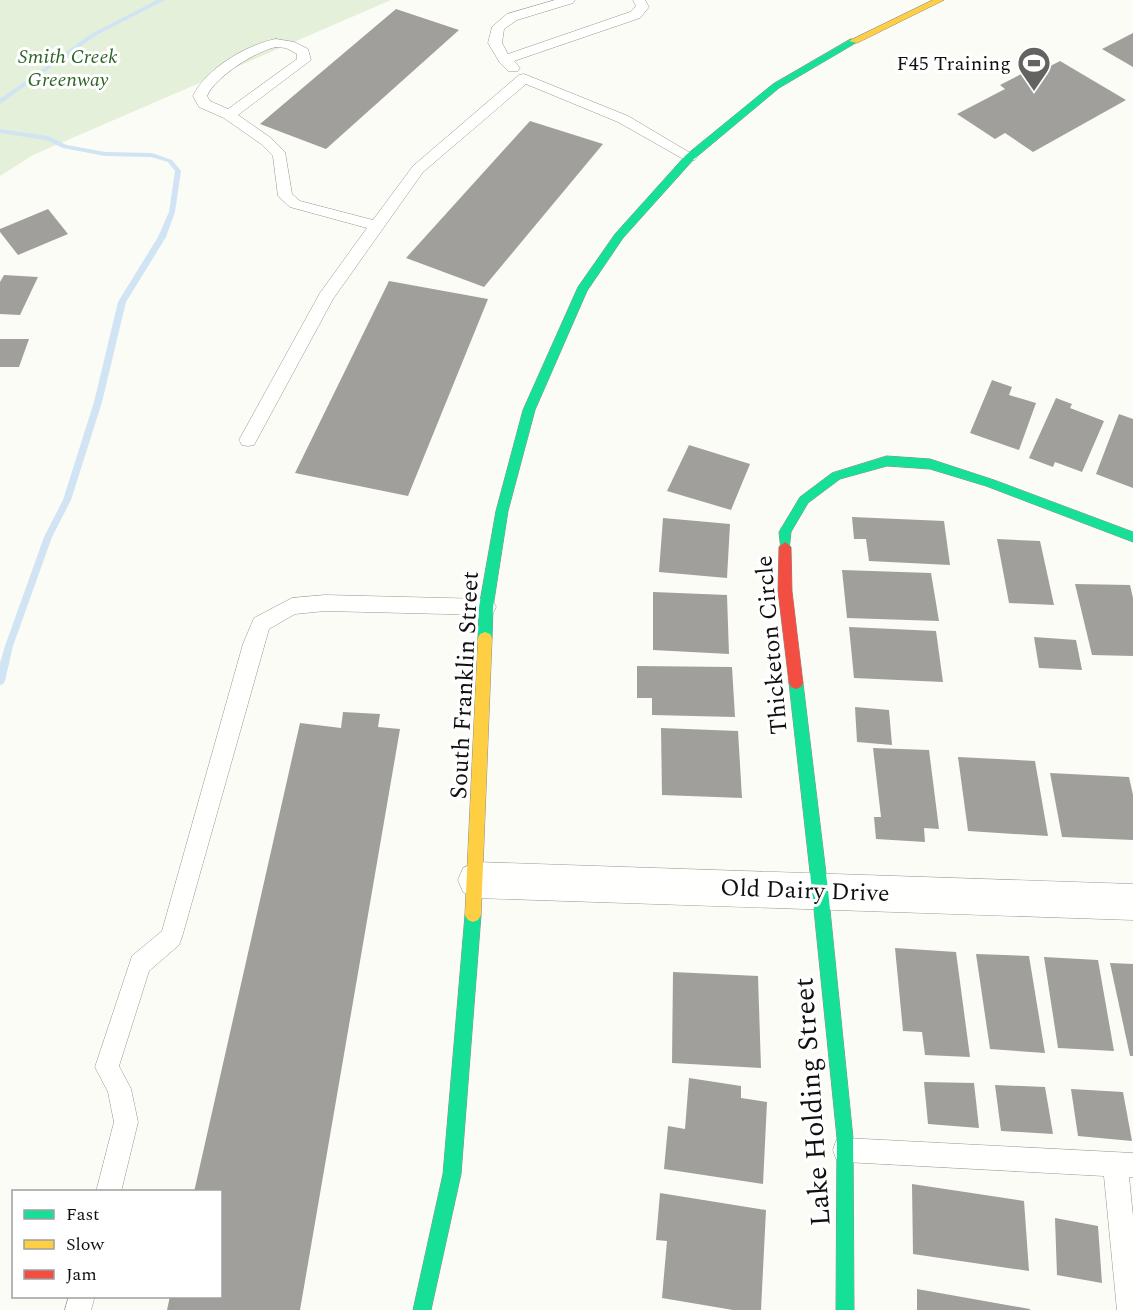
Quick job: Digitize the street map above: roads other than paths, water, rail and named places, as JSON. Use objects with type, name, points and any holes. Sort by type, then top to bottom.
[{"type":"street","name":"South Franklin Street","points":[[422,1310],[452,1174],[476,880],[486,608],[502,511],[529,410],[582,290],[620,236],[690,157],[776,86],[876,29],[940,0]]},
{"type":"street","name":"Thicketon Circle","points":[[820,890],[785,591],[785,532],[804,500],[836,476],[887,461],[930,464],[990,483],[1133,537]]},
{"type":"street","name":"Old Dairy Drive","points":[[476,880],[1133,902]]},
{"type":"street","name":"Lake Holding Street","points":[[820,890],[845,1150],[845,1310]]},
{"type":"lane","points":[[569,0],[512,17],[498,27],[495,43],[505,60],[524,78],[623,119],[690,157]]},
{"type":"lane","points":[[505,60],[635,15],[643,7],[639,0]]},
{"type":"lane","points":[[229,116],[303,60],[303,52],[294,45],[275,42],[261,44],[204,87],[200,96],[204,104],[229,116],[267,141],[280,155],[285,196],[295,204],[376,226]]},
{"type":"lane","points":[[248,440],[326,297],[418,169],[524,78]]},
{"type":"lane","points":[[108,1190],[126,1122],[119,1089],[107,1067],[140,964],[171,937],[253,644],[261,624],[292,606],[325,603],[486,608]]},
{"type":"lane","points":[[845,1150],[1124,1164],[1130,1310]]},
{"type":"waterway","points":[[0,102],[93,35],[162,0]]},
{"type":"waterway","points":[[0,131],[48,138],[65,147],[105,154],[152,155],[170,161],[178,171],[172,212],[162,237],[122,302],[98,402],[67,500],[48,537],[9,646],[0,681]]},
{"type":"place","name":"F45 Training","points":[[1034,92]]},
{"type":"park label","name":"Smith Creek Greenway","points":[[68,68]]}]
